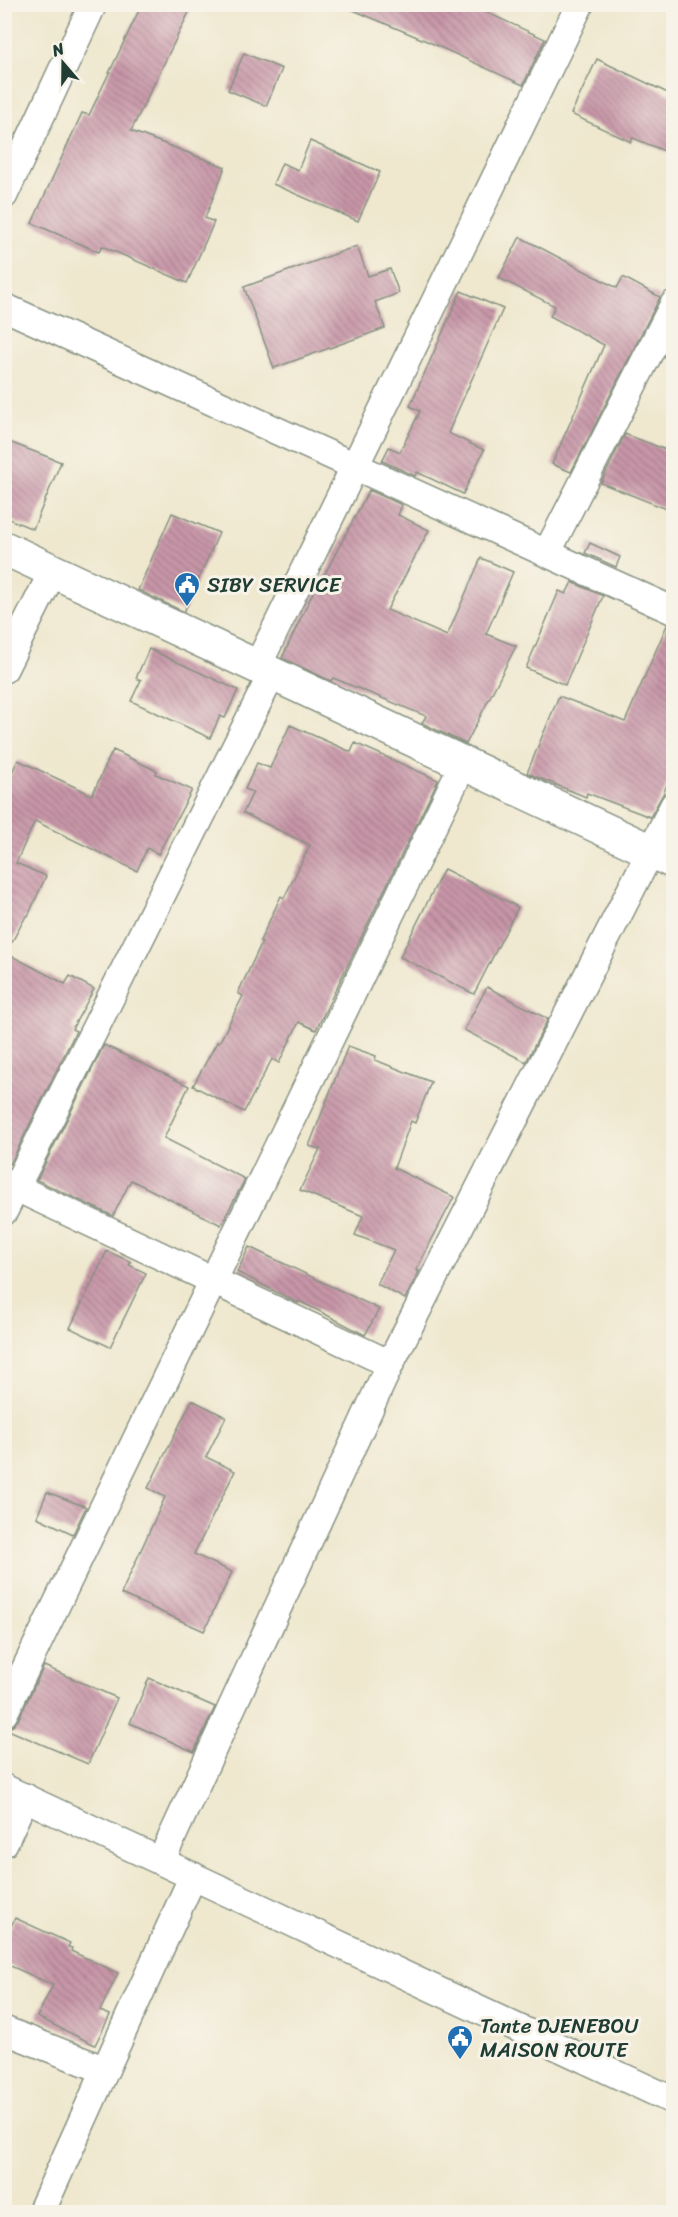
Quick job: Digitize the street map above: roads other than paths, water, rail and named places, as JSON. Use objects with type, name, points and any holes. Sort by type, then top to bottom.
[{"type":"street","points":[[4,195],[93,4]]},
{"type":"street","points":[[390,1364],[213,1281],[8,1193],[265,670],[355,466],[580,4]]},
{"type":"street","points":[[547,553],[674,304]]},
{"type":"street","points":[[4,307],[674,611]]},
{"type":"street","points":[[4,548],[662,857]]},
{"type":"street","points":[[4,669],[53,571]]},
{"type":"street","points":[[4,1713],[463,764]]},
{"type":"street","points":[[161,1861],[390,1364],[662,857],[674,805]]},
{"type":"street","points":[[4,1843],[15,1793],[674,2102]]},
{"type":"street","points":[[41,2212],[193,1876]]},
{"type":"street","points":[[4,2030],[105,2070]]},
{"type":"place","name":"SIBY SERVICE","points":[[187,608]]},
{"type":"place","name":"Tante DJENEBOU MAISON ROUTE","points":[[460,2061]]}]
